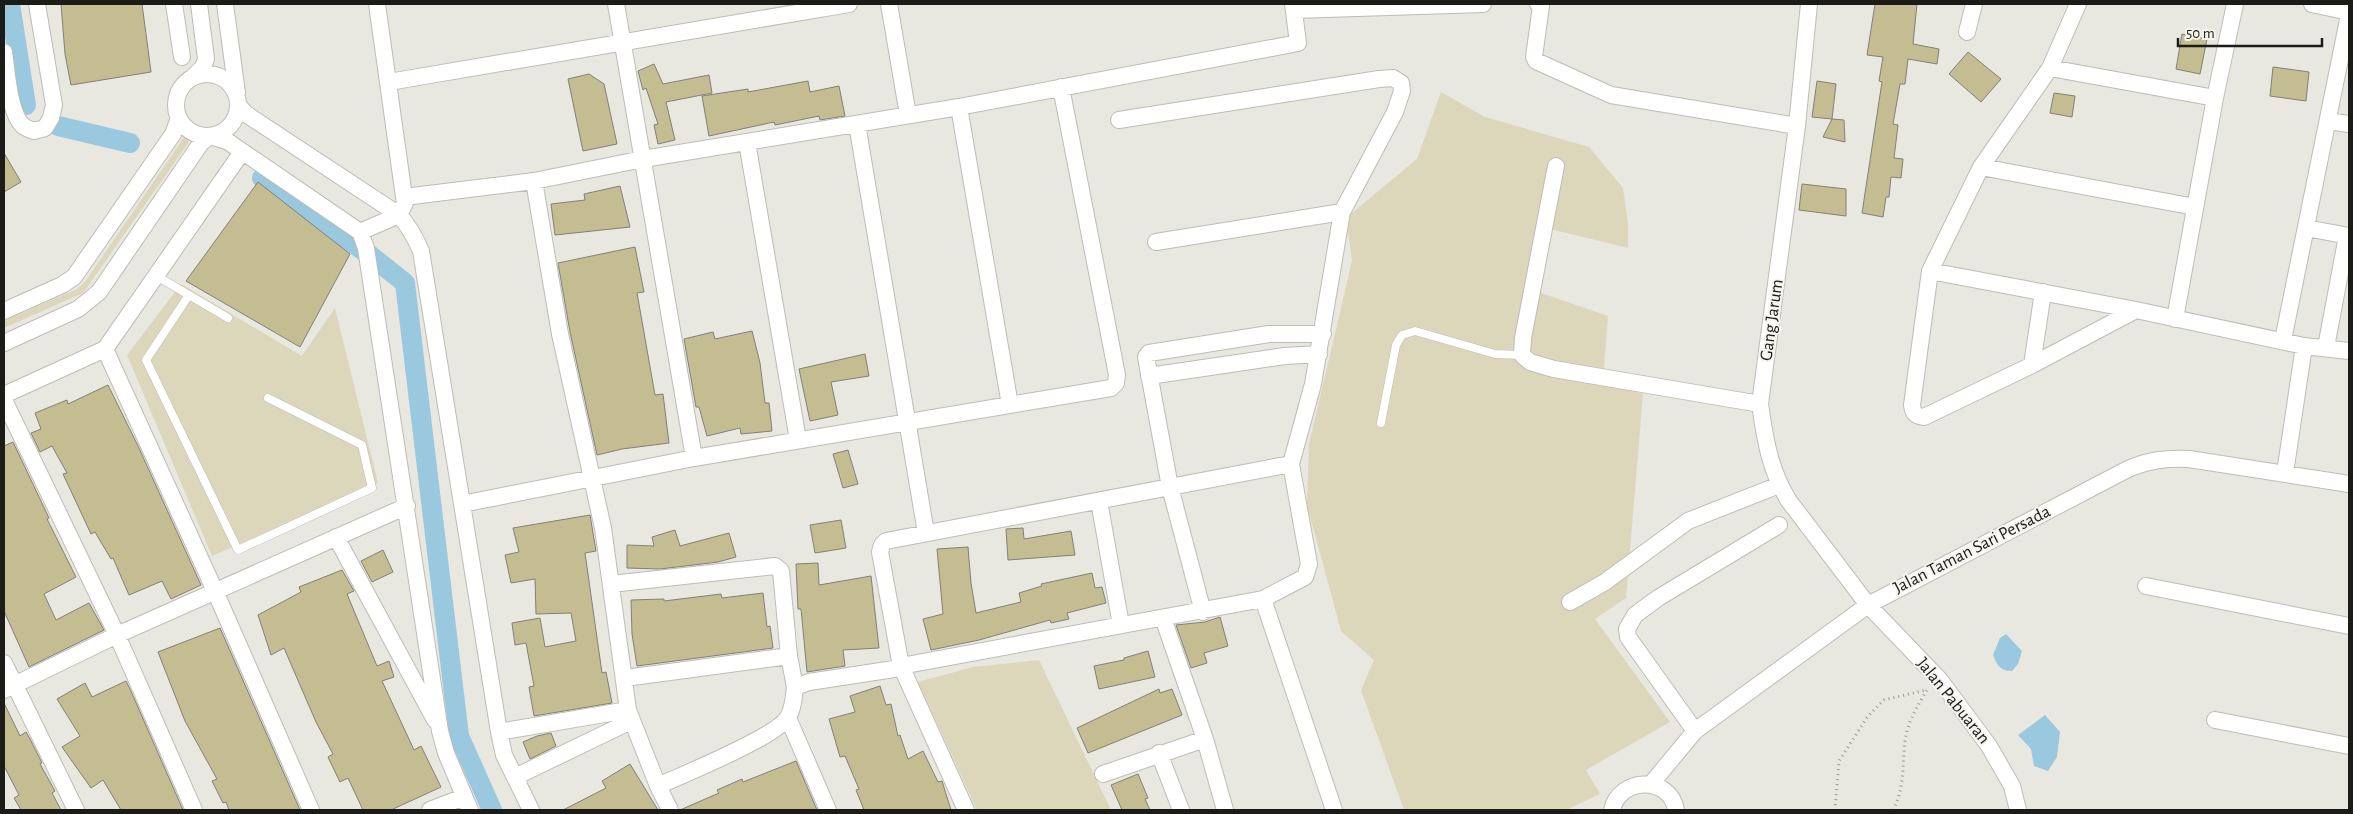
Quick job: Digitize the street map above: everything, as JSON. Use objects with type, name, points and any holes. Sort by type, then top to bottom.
[{"type":"street","points":[[4,52],[12,104],[16,116],[23,125],[34,131],[45,128],[51,118],[54,105],[37,4]]},
{"type":"street","points":[[174,4],[182,57]]},
{"type":"street","points":[[199,4],[206,60],[203,67],[182,86],[177,95],[176,105],[179,118],[190,131],[200,136],[220,134],[229,128],[236,119],[238,100],[225,4]]},
{"type":"street","points":[[360,232],[399,215],[405,203],[377,4]]},
{"type":"street","points":[[616,4],[694,458]]},
{"type":"street","points":[[389,82],[849,4]]},
{"type":"street","points":[[889,4],[908,115]]},
{"type":"street","points":[[404,197],[534,181],[643,159],[959,107],[1298,43],[1293,7],[1483,4]]},
{"type":"street","points":[[1538,4],[1541,6],[1534,57],[1536,61],[1611,95],[1797,126]]},
{"type":"street","name":"Gang Jarum","points":[[1809,4],[1797,126],[1760,404],[1766,443],[1779,485],[1798,515],[1868,605]]},
{"type":"street","points":[[1967,32],[1974,4]]},
{"type":"street","points":[[2078,4],[2050,68],[1981,167],[1930,271],[1912,405],[1913,412],[1918,416],[1924,416],[2032,365],[2136,310]]},
{"type":"street","points":[[2175,318],[2215,98],[2235,4]]},
{"type":"street","points":[[2283,340],[2349,14],[2312,4]]},
{"type":"street","points":[[2050,68],[2215,98]]},
{"type":"street","points":[[194,76],[209,73],[219,75],[228,81],[246,114],[399,215],[409,226],[420,251],[499,732],[504,755],[531,810]]},
{"type":"street","points":[[795,687],[809,682],[894,669],[1121,625],[1203,612],[1263,599],[1300,581],[1308,571],[1292,464],[1323,334],[1342,212],[1400,102],[1401,83],[1397,79],[1379,79],[1119,120]]},
{"type":"street","points":[[462,504],[591,476],[1110,388],[1116,383],[1117,374],[1061,87]]},
{"type":"street","points":[[959,107],[1010,405]]},
{"type":"street","points":[[4,311],[62,285],[74,277],[173,134],[179,118]]},
{"type":"street","points":[[2328,121],[2349,124]]},
{"type":"street","points":[[857,124],[926,533]]},
{"type":"street","points":[[210,136],[226,141],[360,232],[366,248],[407,506],[440,732],[446,753],[467,804],[430,810]]},
{"type":"street","points":[[4,343],[78,309],[99,292],[201,143],[210,136]]},
{"type":"street","points":[[747,142],[798,440]]},
{"type":"street","points":[[4,395],[105,349],[242,152]]},
{"type":"street","points":[[1556,166],[1523,338],[1522,355],[1530,362],[1554,369],[1760,404]]},
{"type":"street","points":[[1981,167],[2195,207]]},
{"type":"street","points":[[534,181],[560,334],[603,528],[630,716],[658,786],[670,810]]},
{"type":"street","points":[[1156,242],[1342,212]]},
{"type":"street","points":[[2306,228],[2348,236],[2326,347]]},
{"type":"street","points":[[1930,271],[2136,310],[2304,346],[2349,351]]},
{"type":"street","points":[[2032,365],[2043,292]]},
{"type":"street","points":[[1203,612],[1170,487],[1146,360],[1149,354],[1269,334],[1323,334]]},
{"type":"street","points":[[2285,473],[2304,346]]},
{"type":"street","points":[[105,349],[215,591],[310,810]]},
{"type":"street","points":[[1148,376],[1285,356],[1319,354]]},
{"type":"street","points":[[4,400],[117,635],[194,810]]},
{"type":"street","name":"Jalan Taman Sari Persada","points":[[1652,784],[1695,731],[1868,605],[2146,462],[2166,458],[2189,458],[2349,484]]},
{"type":"street","points":[[966,810],[902,666],[880,552],[882,545],[886,541],[926,533],[1292,464]]},
{"type":"street","points":[[1570,602],[1605,582],[1688,521],[1779,485]]},
{"type":"street","points":[[1099,500],[1121,625]]},
{"type":"street","points":[[9,688],[117,635],[407,506]]},
{"type":"street","points":[[1695,731],[1628,637],[1627,629],[1635,615],[1658,598],[1779,525]]},
{"type":"street","points":[[336,537],[440,732]]},
{"type":"street","points":[[611,584],[775,566],[781,572],[789,656],[795,687],[788,718],[780,726],[750,744],[658,786]]},
{"type":"street","points":[[2146,586],[2349,626]]},
{"type":"street","points":[[1263,599],[1334,810]]},
{"type":"street","name":"Jalan Pabuaran","points":[[1868,605],[1940,680],[1989,746],[2012,786],[2018,810]]},
{"type":"street","points":[[1164,618],[1205,739],[1226,810]]},
{"type":"street","points":[[625,678],[789,656]]},
{"type":"street","points":[[4,663],[9,688],[76,810]]},
{"type":"street","points":[[499,732],[630,716]]},
{"type":"street","points":[[515,777],[630,716]]},
{"type":"street","points":[[788,718],[828,810]]},
{"type":"street","points":[[2215,720],[2349,746]]},
{"type":"street","points":[[1103,774],[1159,753],[1205,739]]},
{"type":"street","points":[[1159,753],[1181,810]]},
{"type":"street","points":[[1612,810],[1617,797],[1627,788],[1639,784],[1652,784],[1662,788],[1671,796],[1676,810]]},
{"type":"lane","points":[[156,275],[228,318]]},
{"type":"lane","points":[[189,296],[146,360],[238,550],[372,488],[362,445],[268,398]]},
{"type":"lane","points":[[1381,424],[1396,345],[1402,334],[1415,331],[1495,354],[1522,355]]},
{"type":"path","points":[[1893,810],[1900,791],[1905,739],[1916,707],[1927,690],[1940,680]]},
{"type":"path","points":[[1834,810],[1839,761],[1868,716],[1884,700],[1927,690]]},
{"type":"shaded area","points":[[1441,92],[1485,117],[1589,147],[1623,188],[1628,223],[1628,248],[1546,228],[1541,293],[1608,316],[1603,381],[1643,394],[1626,598],[1595,619],[1670,722],[1586,770],[1600,794],[1566,810],[1404,810],[1361,690],[1374,660],[1341,631],[1307,505],[1309,444],[1352,261],[1346,218],[1417,159]]},
{"type":"shaded area","points":[[185,136],[189,142],[86,289],[81,294],[4,328],[4,321],[77,289],[85,282]]},
{"type":"shaded area","points":[[181,284],[302,356],[335,308],[378,483],[212,556],[127,355]]},
{"type":"shaded area","points":[[1039,660],[1111,810],[977,810],[918,682],[973,667]]},
{"type":"water","points":[[2006,634],[2022,651],[2018,664],[2012,671],[2000,667],[1993,655],[2000,638]]},
{"type":"water","points":[[2045,715],[2060,732],[2057,757],[2048,771],[2034,766],[2031,749],[2018,735]]},
{"type":"building","points":[[61,4],[142,4],[151,72],[71,85],[65,54]]},
{"type":"building","points":[[1875,4],[1917,4],[1913,44],[1939,49],[1937,64],[1908,59],[1905,84],[1900,84],[1893,124],[1898,125],[1894,158],[1903,159],[1901,178],[1891,177],[1889,197],[1886,197],[1883,217],[1862,213],[1882,82],[1879,81],[1883,57],[1867,55]]},
{"type":"building","points":[[2182,34],[2207,39],[2200,74],[2176,69]]},
{"type":"building","points":[[1968,52],[2001,79],[1981,102],[1949,74]]},
{"type":"building","points":[[654,64],[663,84],[709,75],[712,93],[666,102],[675,140],[658,144],[654,125],[658,124],[646,88],[643,90],[638,71]]},
{"type":"building","points":[[2273,67],[2309,72],[2306,101],[2270,96]]},
{"type":"building","points":[[589,74],[604,84],[617,144],[583,151],[568,79]]},
{"type":"building","points":[[808,81],[810,92],[839,86],[845,116],[820,120],[819,116],[775,125],[774,122],[709,136],[702,96],[748,89],[748,92]]},
{"type":"building","points":[[1817,81],[1836,84],[1832,119],[1812,117]]},
{"type":"building","points":[[2054,93],[2075,96],[2072,117],[2050,113]]},
{"type":"building","points":[[1832,119],[1844,120],[1845,142],[1823,137]]},
{"type":"building","points":[[4,153],[21,182],[4,192]]},
{"type":"building","points":[[258,182],[350,254],[300,347],[186,281]]},
{"type":"building","points":[[1802,184],[1846,189],[1846,216],[1799,210]]},
{"type":"building","points":[[620,186],[630,227],[555,235],[551,204],[585,200],[584,194]]},
{"type":"building","points":[[635,247],[644,292],[637,293],[655,395],[663,394],[669,443],[622,449],[597,455],[570,332],[558,263]]},
{"type":"building","points":[[752,331],[760,363],[765,403],[769,403],[772,431],[741,434],[740,428],[707,436],[699,407],[696,407],[684,339],[713,332],[715,339]]},
{"type":"building","points":[[865,354],[869,376],[831,382],[838,415],[810,421],[799,369]]},
{"type":"building","points":[[108,385],[201,585],[171,599],[162,581],[129,595],[113,558],[111,559],[95,532],[91,534],[63,474],[67,473],[52,446],[40,452],[31,433],[41,429],[35,413],[67,400],[68,404]]},
{"type":"building","points":[[13,442],[49,518],[47,519],[76,577],[44,594],[56,620],[89,603],[104,630],[29,667],[4,611],[4,446]]},
{"type":"building","points":[[848,450],[858,484],[843,488],[833,454]]},
{"type":"building","points":[[590,515],[596,551],[585,553],[602,673],[606,672],[612,703],[534,716],[529,687],[534,686],[526,643],[515,645],[512,623],[540,618],[545,647],[576,641],[571,613],[536,614],[535,579],[511,583],[505,555],[519,552],[513,528]]},
{"type":"building","points":[[841,520],[846,548],[815,553],[810,525]]},
{"type":"building","points":[[1023,528],[1024,539],[1071,531],[1075,555],[1008,560],[1006,529]]},
{"type":"building","points":[[675,530],[680,546],[729,533],[736,557],[718,562],[660,569],[627,568],[627,545],[654,546],[652,537]]},
{"type":"building","points":[[968,547],[976,613],[1021,602],[1019,593],[1042,586],[1041,584],[1092,573],[1095,588],[1102,587],[1106,603],[1067,613],[1069,619],[1051,623],[1050,620],[979,640],[931,650],[923,619],[943,614],[937,549]]},
{"type":"building","points":[[383,550],[393,572],[372,582],[361,561]]},
{"type":"building","points":[[818,563],[819,585],[871,576],[879,648],[843,650],[845,666],[807,672],[801,609],[798,609],[796,564]]},
{"type":"building","points":[[342,570],[354,591],[347,594],[377,666],[389,661],[394,677],[382,681],[414,750],[421,746],[441,787],[391,810],[363,810],[348,778],[340,782],[328,757],[333,754],[316,722],[284,648],[271,655],[258,615],[301,592],[299,587]]},
{"type":"building","points":[[763,593],[767,627],[770,626],[773,648],[637,666],[632,634],[631,600],[664,599],[664,601],[721,594],[722,598]]},
{"type":"building","points":[[1220,617],[1228,646],[1204,653],[1207,663],[1191,668],[1176,625],[1205,622]]},
{"type":"building","points":[[220,628],[300,810],[229,810],[226,802],[223,803],[212,781],[217,779],[185,721],[158,652]]},
{"type":"building","points":[[1148,651],[1155,677],[1099,689],[1094,666],[1124,660],[1124,658]]},
{"type":"building","points":[[126,681],[183,810],[121,810],[103,780],[91,788],[62,747],[80,736],[57,699],[85,683],[92,697]]},
{"type":"building","points":[[880,686],[886,705],[891,704],[898,736],[900,735],[908,759],[923,751],[938,782],[942,781],[951,810],[864,810],[856,790],[859,789],[845,756],[840,757],[829,719],[855,712],[850,696]]},
{"type":"building","points":[[1159,689],[1160,693],[1172,689],[1182,715],[1088,753],[1077,728]]},
{"type":"building","points":[[4,703],[20,736],[26,732],[30,739],[42,763],[40,764],[55,791],[52,793],[61,810],[21,810],[14,798],[19,795],[4,766]]},
{"type":"building","points":[[551,733],[556,746],[530,759],[523,742]]},
{"type":"building","points":[[796,761],[817,810],[680,810],[719,793],[717,790],[742,779],[743,782]]},
{"type":"building","points":[[630,764],[658,810],[563,810],[606,788],[602,781]]},
{"type":"building","points":[[1138,774],[1148,798],[1145,799],[1150,810],[1122,810],[1111,785]]},
{"type":"waterway","points":[[10,4],[26,105]]},
{"type":"waterway","points":[[58,126],[130,143]]},
{"type":"waterway","points":[[262,178],[371,256],[405,283],[459,736],[492,810]]}]
